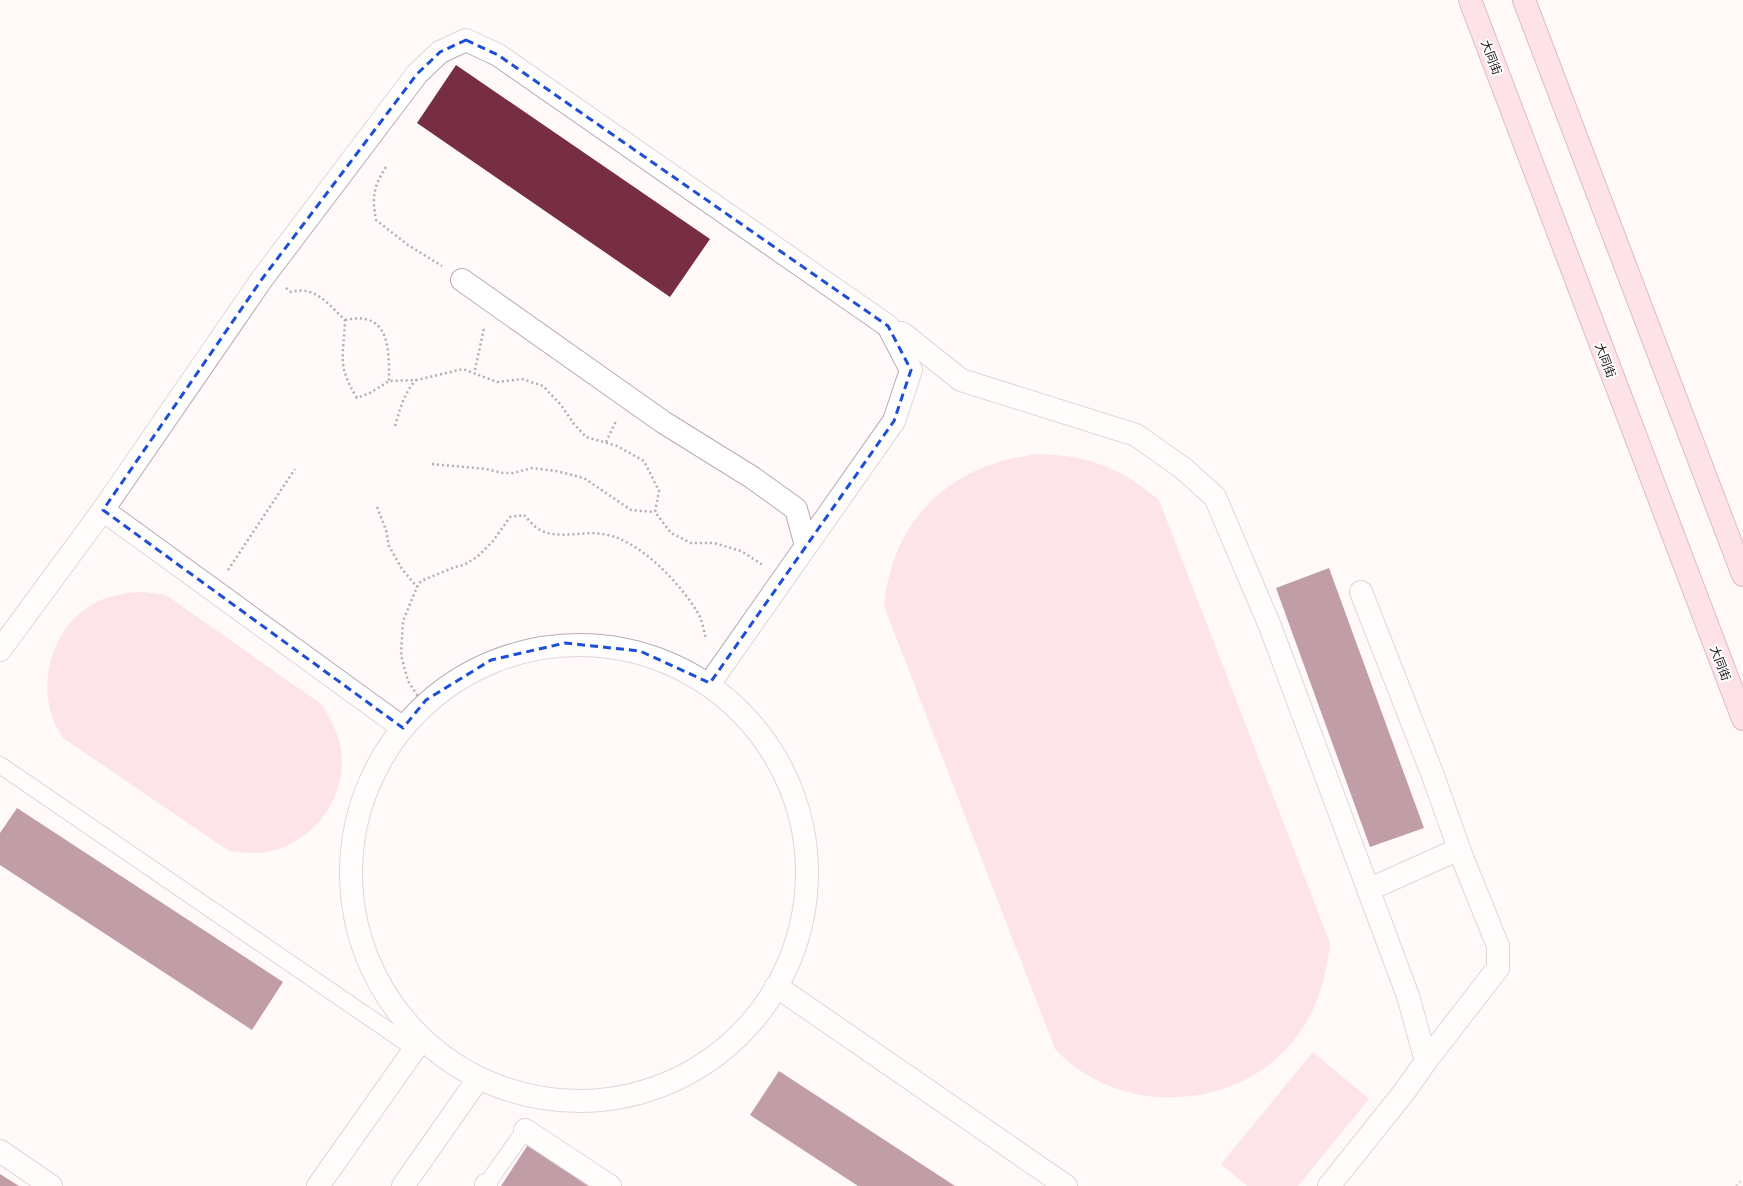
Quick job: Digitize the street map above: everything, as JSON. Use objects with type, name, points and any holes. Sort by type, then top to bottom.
[{"type":"main road","name":"大同街","points":[[1470,0],[1743,719]]},
{"type":"main road","points":[[1524,0],[1743,575]]},
{"type":"street","points":[[0,650],[103,510],[268,271],[417,74],[440,52],[466,40],[498,55],[888,326],[911,370],[894,421],[710,683]]},
{"type":"street","points":[[462,280],[663,422],[753,478],[796,509],[806,546]]},
{"type":"street","points":[[902,333],[961,380],[1136,435],[1184,469],[1215,497],[1270,626],[1408,996],[1426,1062]]},
{"type":"street","points":[[103,510],[403,728]]},
{"type":"street","points":[[1329,1186],[1405,1091],[1498,968],[1498,946],[1459,849],[1432,773],[1361,592]]},
{"type":"street","points":[[565,643],[640,651],[710,683],[764,736],[798,805],[809,880],[794,955],[755,1021],[697,1070],[627,1098],[551,1101],[478,1079],[418,1044],[375,980],[351,907],[353,831],[378,759],[403,728],[426,700],[491,660],[565,643]]},
{"type":"street","points":[[1368,890],[1459,849]]},
{"type":"street","points":[[776,986],[1066,1186]]},
{"type":"street","points":[[318,1186],[418,1044]]},
{"type":"street","points":[[403,1186],[478,1079]]},
{"type":"street","points":[[525,1130],[610,1186]]},
{"type":"street","points":[[0,1151],[52,1186]]},
{"type":"lane","points":[[0,765],[418,1044]]},
{"type":"lane","points":[[486,1186],[525,1130]]},
{"type":"path","points":[[386,167],[375,184],[374,207],[376,220],[408,245],[462,280]]},
{"type":"path","points":[[268,271],[278,282],[291,292],[301,289],[311,292],[325,301],[345,320]]},
{"type":"path","points":[[475,370],[485,324],[493,301]]},
{"type":"path","points":[[345,320],[365,318],[385,333],[390,355],[389,381]]},
{"type":"path","points":[[345,320],[341,356],[346,379],[357,398],[370,393],[389,381],[417,380],[464,369],[497,382],[522,380],[543,386],[561,404],[574,424],[586,437],[617,446],[644,461],[658,491],[655,512],[671,533],[691,543],[714,543],[741,551],[784,577]]},
{"type":"path","points":[[395,426],[401,404],[409,388],[417,380]]},
{"type":"path","points":[[432,464],[486,468],[503,473],[513,473],[532,468],[562,472],[584,478],[632,510],[655,512]]},
{"type":"path","points":[[214,590],[295,468]]},
{"type":"path","points":[[377,507],[386,530],[389,546],[402,569],[417,587]]},
{"type":"path","points":[[423,704],[408,681],[401,655],[403,621],[417,587],[421,581],[455,566],[464,565],[477,557],[493,541],[510,517],[524,515],[541,531],[568,535],[587,533],[613,536],[656,561],[699,614],[706,639]]},
{"type":"path","points":[[1736,1186],[1743,1179]]},
{"type":"highlighted area","points":[[466,40],[498,55],[888,326],[911,370],[894,421],[710,683],[640,651],[565,643],[491,660],[426,700],[403,728],[103,510],[262,279],[417,74],[440,52]]},
{"type":"shaded area","points":[[1040,454],[1075,458],[1104,466],[1131,480],[1159,500],[1330,943],[1323,983],[1307,1021],[1284,1051],[1256,1074],[1223,1089],[1188,1096],[1152,1096],[1116,1088],[1084,1073],[1055,1049],[884,606],[890,574],[900,546],[914,521],[932,500],[954,483],[980,469],[1008,459]]},
{"type":"shaded area","points":[[145,592],[166,595],[321,704],[324,708],[334,726],[339,740],[342,759],[341,778],[335,795],[326,812],[315,826],[300,838],[284,847],[261,853],[229,851],[63,738],[53,719],[48,701],[47,683],[55,648],[64,632],[75,618],[89,606],[116,595]]},
{"type":"shaded area","points":[[1313,1052],[1369,1099],[1298,1186],[1247,1186],[1221,1164]]},
{"type":"building","points":[[456,65],[710,239],[670,297],[417,123]]},
{"type":"building","points":[[1329,568],[1424,828],[1370,847],[1276,588]]},
{"type":"building","points":[[17,808],[283,982],[252,1030],[0,865],[0,833]]},
{"type":"building","points":[[779,1071],[955,1186],[858,1186],[750,1115]]},
{"type":"building","points":[[531,1140],[601,1186],[501,1186]]},
{"type":"building","points":[[0,1174],[19,1186],[0,1186]]}]
